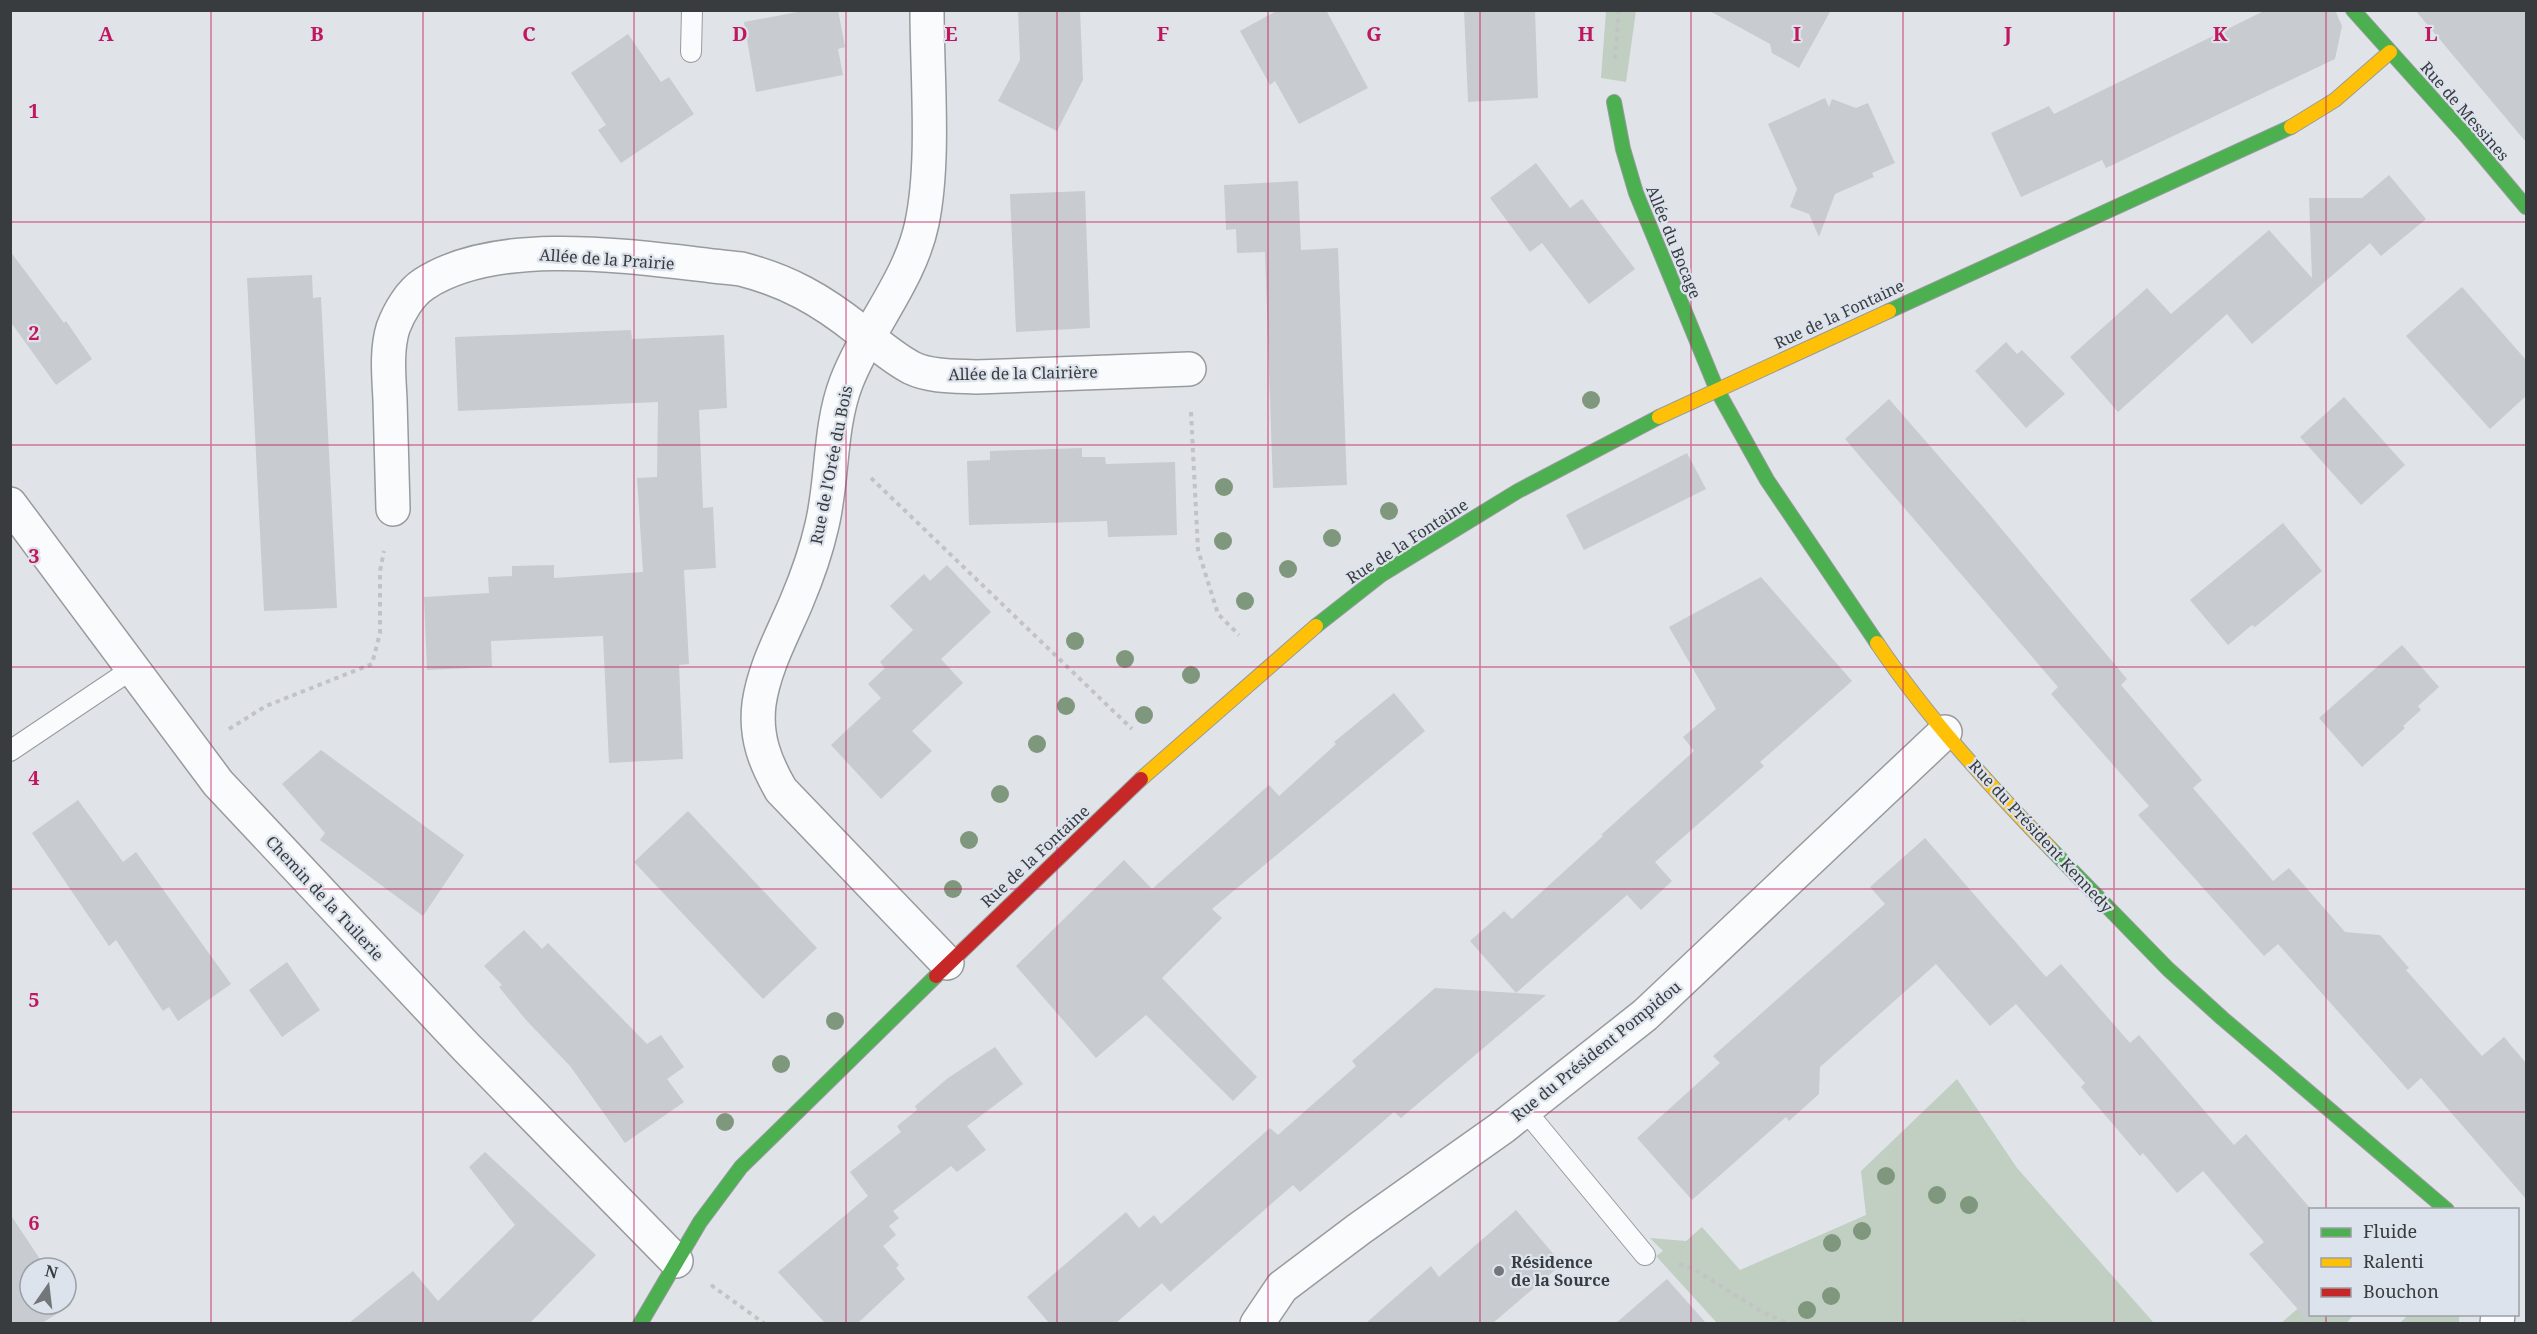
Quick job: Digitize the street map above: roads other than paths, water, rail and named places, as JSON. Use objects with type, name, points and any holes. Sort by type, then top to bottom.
[{"type":"street","name":"Rue de l'Orée du Bois","points":[[927,10],[927,174],[921,224],[907,264],[846,383],[833,442],[829,489],[822,525],[811,565],[765,676],[759,705],[758,735],[766,763],[781,790],[947,963]]},
{"type":"street","name":"Rue de Messines","points":[[2352,10],[2468,138],[2526,207]]},
{"type":"street","name":"Rue de la Fontaine","points":[[640,1323],[700,1222],[741,1167],[947,963],[1163,758],[1344,602],[1381,575],[1446,533],[1578,459],[1717,390],[2114,206],[2291,127],[2335,100],[2391,52]]},
{"type":"street","name":"Allée du Bocage","points":[[1614,102],[1623,149],[1636,193],[1717,390]]},
{"type":"street","name":"Allée de la Prairie","points":[[393,509],[389,354],[393,328],[405,304],[422,285],[448,272],[488,261],[530,254],[574,253],[741,269],[766,275],[795,287],[829,307],[869,337]]},
{"type":"street","name":"Allée de la Clairière","points":[[869,337],[912,368],[943,375],[976,377],[1188,369]]},
{"type":"street","name":"Rue du Président Kennedy","points":[[1717,390],[1767,480],[1811,548],[1899,675],[1946,732],[2040,837],[2168,969],[2222,1018],[2446,1208]]},
{"type":"street","name":"Chemin de la Tuilerie","points":[[10,504],[225,791],[466,1047],[676,1261]]},
{"type":"street","name":"Rue du Président Pompidou","points":[[1257,1323],[1282,1287],[1525,1110],[1645,1015],[1946,732]]},
{"type":"lane","points":[[691,52],[692,10]]},
{"type":"lane","points":[[10,751],[132,669]]},
{"type":"lane","points":[[1525,1110],[1646,1255]]},
{"type":"place","name":"Résidence de la Source","points":[[1499,1271]]}]
